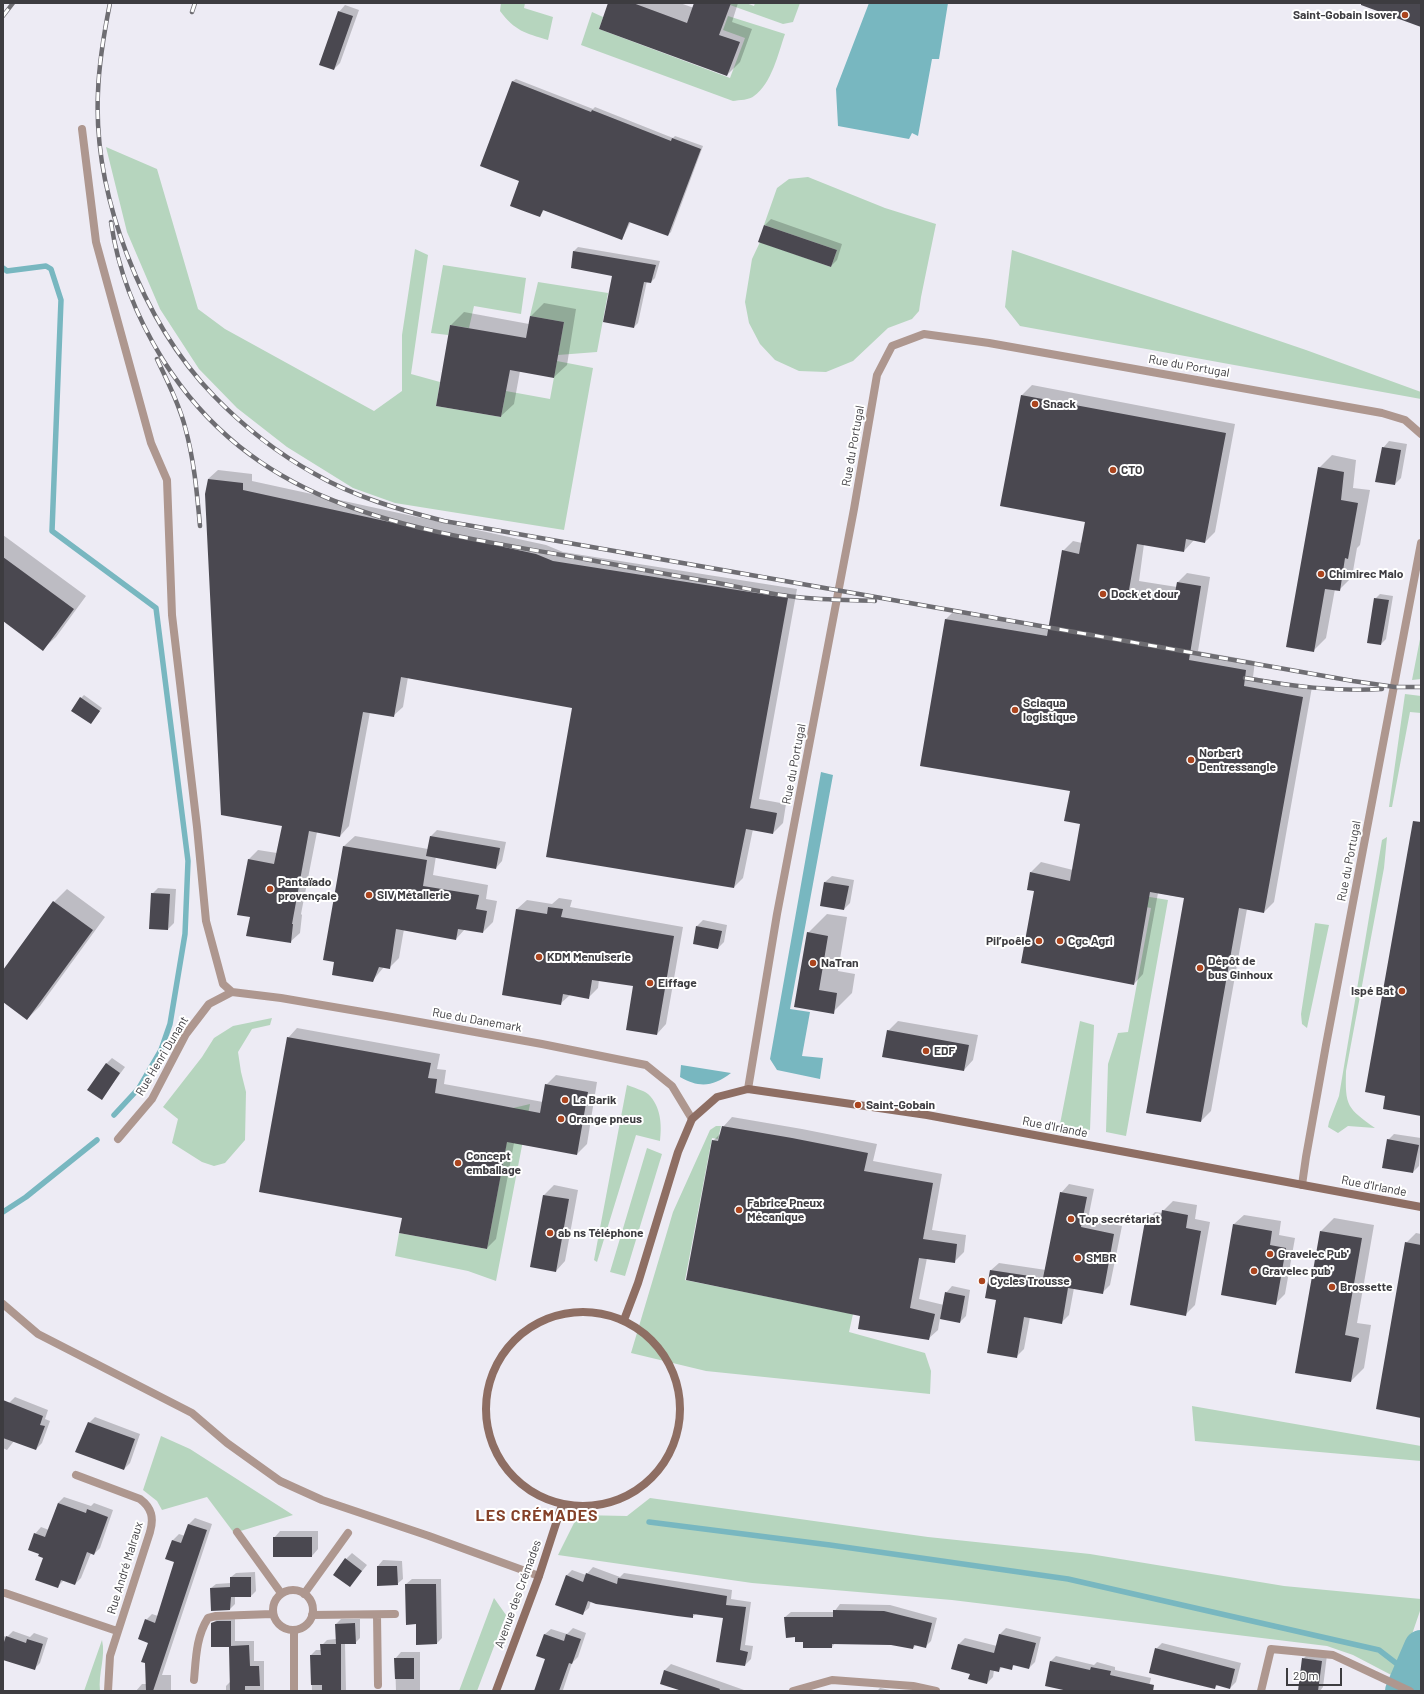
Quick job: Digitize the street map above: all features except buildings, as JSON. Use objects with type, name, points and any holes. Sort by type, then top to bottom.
[{"type":"street","points":[[82,129],[96,242],[151,443],[167,480],[172,615],[197,827],[206,921],[223,984],[232,992]]},
{"type":"street","name":"Rue du Portugal","points":[[748,1089],[777,914],[854,509],[877,375],[892,346],[924,334],[989,343],[1382,412],[1405,420],[1421,434]]},
{"type":"street","name":"Rue du Portugal","points":[[1302,1185],[1324,1052],[1421,542]]},
{"type":"street","name":"Rue du Danemark","points":[[232,992],[281,998],[386,1016],[542,1044],[646,1065],[672,1086],[692,1119]]},
{"type":"street","name":"Rue Henri Dunant","points":[[118,1139],[152,1099],[186,1034],[209,1004],[232,992]]},
{"type":"street","name":"Rue d'Irlande","points":[[692,1119],[717,1097],[748,1089],[927,1115],[1421,1208]]},
{"type":"street","points":[[624,1320],[638,1283],[678,1152],[692,1119]]},
{"type":"street","points":[[3,1304],[38,1334],[192,1413],[226,1443],[280,1481],[322,1500],[429,1536],[539,1576]]},
{"type":"street","points":[[585,1310],[624,1320],[651,1338],[670,1364],[680,1395],[679,1428],[668,1457],[649,1482],[622,1499],[593,1507],[562,1506],[523,1488],[496,1456],[484,1416],[490,1374],[512,1340],[546,1318],[585,1310]]},
{"type":"street","name":"Rue André Malraux","points":[[76,1475],[140,1499],[147,1504],[152,1514],[150,1532],[110,1656],[108,1691]]},
{"type":"street","name":"Avenue des Crémades","points":[[496,1691],[539,1576],[562,1506]]},
{"type":"street","points":[[237,1532],[281,1593]]},
{"type":"street","points":[[304,1594],[348,1533]]},
{"type":"street","points":[[293,1590],[304,1594],[312,1603],[312,1615],[306,1626],[294,1631],[282,1628],[272,1614],[274,1602],[281,1593],[293,1590]]},
{"type":"street","points":[[4,1593],[118,1631]]},
{"type":"street","points":[[194,1680],[196,1648],[202,1628],[208,1618],[216,1616],[272,1614]]},
{"type":"street","points":[[312,1615],[395,1614]]},
{"type":"street","points":[[378,1615],[378,1684]]},
{"type":"street","points":[[294,1631],[294,1691]]},
{"type":"street","points":[[1261,1691],[1271,1649],[1333,1655],[1410,1691]]},
{"type":"street","points":[[793,1691],[832,1680],[936,1691]]},
{"type":"green space","points":[[501,3],[525,3],[524,8],[553,17],[548,40],[527,33],[516,27],[505,18],[500,11]]},
{"type":"green space","points":[[731,3],[746,3],[754,6],[755,3],[800,3],[793,22],[783,24],[730,5]]},
{"type":"green space","points":[[592,12],[603,17],[599,29],[730,78],[745,38],[723,30],[728,16],[785,34],[774,68],[765,84],[754,96],[744,100],[733,101],[581,45]]},
{"type":"green space","points":[[106,147],[157,169],[198,309],[225,329],[374,411],[402,391],[402,335],[415,249],[428,255],[411,374],[440,382],[436,406],[501,417],[506,391],[550,399],[557,361],[593,368],[564,530],[395,503],[353,488],[287,447],[237,408],[199,369],[160,309],[127,232]]},
{"type":"green space","points":[[808,177],[885,208],[936,224],[919,311],[912,319],[888,328],[853,361],[826,372],[799,371],[775,360],[760,344],[749,323],[745,302],[752,259],[760,242],[831,267],[837,250],[764,225],[777,188],[789,179]]},
{"type":"green space","points":[[1012,250],[1306,350],[1421,392],[1421,399],[1020,326],[1005,307]]},
{"type":"green space","points":[[443,265],[526,278],[521,314],[474,306],[469,328],[450,325],[448,335],[431,333]]},
{"type":"green space","points":[[538,282],[608,293],[597,352],[558,355],[564,322],[530,316]]},
{"type":"green space","points":[[1421,634],[1421,679],[1412,680]]},
{"type":"green space","points":[[1405,694],[1421,696],[1421,713],[1410,712],[1392,807],[1389,807]]},
{"type":"green space","points":[[1387,837],[1384,868],[1346,1071],[1346,1092],[1350,1105],[1359,1116],[1375,1128],[1348,1126],[1338,1133],[1328,1127],[1339,1096],[1382,840]]},
{"type":"green space","points":[[1108,890],[1168,900],[1126,1136],[1106,1132],[1108,1064],[1118,1033],[1128,1032],[1151,908],[1106,899]]},
{"type":"green space","points":[[1315,923],[1329,925],[1307,1028],[1302,1024],[1301,1014]]},
{"type":"green space","points":[[272,1018],[270,1025],[252,1029],[238,1052],[246,1092],[245,1140],[225,1163],[214,1166],[202,1162],[172,1143],[178,1119],[163,1107],[202,1057],[214,1038],[233,1026]]},
{"type":"green space","points":[[1080,1021],[1094,1025],[1090,1130],[1060,1124]]},
{"type":"green space","points":[[627,1085],[648,1094],[656,1104],[661,1122],[660,1141],[636,1135],[597,1262],[594,1260]]},
{"type":"green space","points":[[530,1104],[496,1281],[468,1271],[395,1256],[399,1233],[487,1249],[513,1108]]},
{"type":"green space","points":[[716,1126],[721,1126],[718,1139],[712,1138],[685,1280],[853,1314],[849,1332],[925,1353],[931,1371],[930,1394],[706,1371],[631,1353],[673,1212],[710,1130]]},
{"type":"green space","points":[[647,1148],[662,1154],[625,1276],[610,1272]]},
{"type":"green space","points":[[1192,1406],[1421,1446],[1421,1461],[1195,1441]]},
{"type":"green space","points":[[161,1436],[190,1449],[293,1515],[234,1533],[207,1497],[162,1510],[157,1501],[143,1490]]},
{"type":"green space","points":[[650,1498],[928,1537],[1090,1554],[1284,1586],[1421,1599],[1421,1608],[1397,1678],[1353,1655],[1327,1646],[952,1600],[752,1583],[558,1555],[578,1515],[627,1516]]},
{"type":"green space","points":[[494,1598],[506,1615],[477,1691],[459,1691]]},
{"type":"green space","points":[[102,1640],[103,1652],[100,1691],[84,1691]]},
{"type":"water","points":[[869,3],[948,3],[939,59],[932,59],[918,136],[912,133],[909,139],[838,126],[836,89]]},
{"type":"water","points":[[821,772],[833,775],[790,1009],[810,1012],[802,1056],[823,1058],[820,1079],[777,1070],[770,1059]]},
{"type":"water","points":[[681,1065],[731,1073],[712,1083],[693,1083],[680,1077]]},
{"type":"waterway","points":[[3,268],[7,271],[46,266],[51,269],[61,300],[52,531],[156,608],[188,861],[185,934],[170,1024],[161,1050],[139,1088],[114,1115]]},
{"type":"waterway","points":[[3,1212],[26,1197],[97,1140]]},
{"type":"waterway","points":[[649,1522],[830,1545],[1068,1579],[1379,1650],[1414,1677]]},
{"type":"waterway","points":[[1402,1691],[1421,1647]]},
{"type":"railway","points":[[3,16],[13,3]]},
{"type":"railway","points":[[110,3],[99,70],[99,132],[104,173],[114,214],[127,255],[144,294],[165,332],[188,366],[214,396],[249,429],[274,448],[301,466],[330,482],[346,490],[378,502],[444,521],[1353,681],[1395,687],[1421,687]]},
{"type":"railway","points":[[192,12],[195,3]]},
{"type":"railway","points":[[111,222],[118,258],[130,294],[145,328],[163,360],[203,412],[248,453],[298,484],[352,508],[408,525],[468,538],[776,594],[816,599],[875,601]]},
{"type":"railway","points":[[157,359],[176,401],[185,427],[193,464],[200,526]]},
{"type":"railway","points":[[1245,678],[1313,688],[1347,690],[1382,689]]},
{"type":"place","name":"Saint-Gobain Isover","points":[[1405,15]]},
{"type":"place","name":"Snack","points":[[1035,404]]},
{"type":"place","name":"CTO","points":[[1113,470]]},
{"type":"place","name":"Chimirec Malo","points":[[1321,574]]},
{"type":"place","name":"Dock et dour","points":[[1103,594]]},
{"type":"place","name":"Sciaqua logistique","points":[[1015,710]]},
{"type":"place","name":"Norbert Dentressangle","points":[[1191,760]]},
{"type":"place","name":"Pantaïado provençale","points":[[270,889]]},
{"type":"place","name":"SIV Métallerie","points":[[369,895]]},
{"type":"place","name":"Pil’poêle","points":[[1039,941]]},
{"type":"place","name":"Cgc Agri","points":[[1060,941]]},
{"type":"place","name":"KDM Menuiserie","points":[[539,957]]},
{"type":"place","name":"NaTran","points":[[813,963]]},
{"type":"place","name":"Dépôt de bus Ginhoux","points":[[1200,968]]},
{"type":"place","name":"Eiffage","points":[[650,983]]},
{"type":"place","name":"Ispé Bat","points":[[1402,991]]},
{"type":"place","name":"EDF","points":[[926,1051]]},
{"type":"place","name":"La Barik","points":[[565,1100]]},
{"type":"place","name":"Saint-Gobain","points":[[858,1105]]},
{"type":"place","name":"Orange pneus","points":[[561,1119]]},
{"type":"place","name":"Concept emballage","points":[[458,1163]]},
{"type":"place","name":"Fabrice Pneux Mécanique","points":[[739,1210]]},
{"type":"place","name":"Top secrétariat","points":[[1071,1219]]},
{"type":"place","name":"ab ns Téléphone","points":[[550,1233]]},
{"type":"place","name":"Gravelec Pub'","points":[[1270,1254]]},
{"type":"place","name":"SMBR","points":[[1078,1258]]},
{"type":"place","name":"Gravelec pub'","points":[[1254,1271]]},
{"type":"place","name":"Cycles Trousse","points":[[982,1281]]},
{"type":"place","name":"Brossette","points":[[1332,1287]]},
{"type":"district","name":"LES CRÉMADES","points":[[537,1516]]}]
